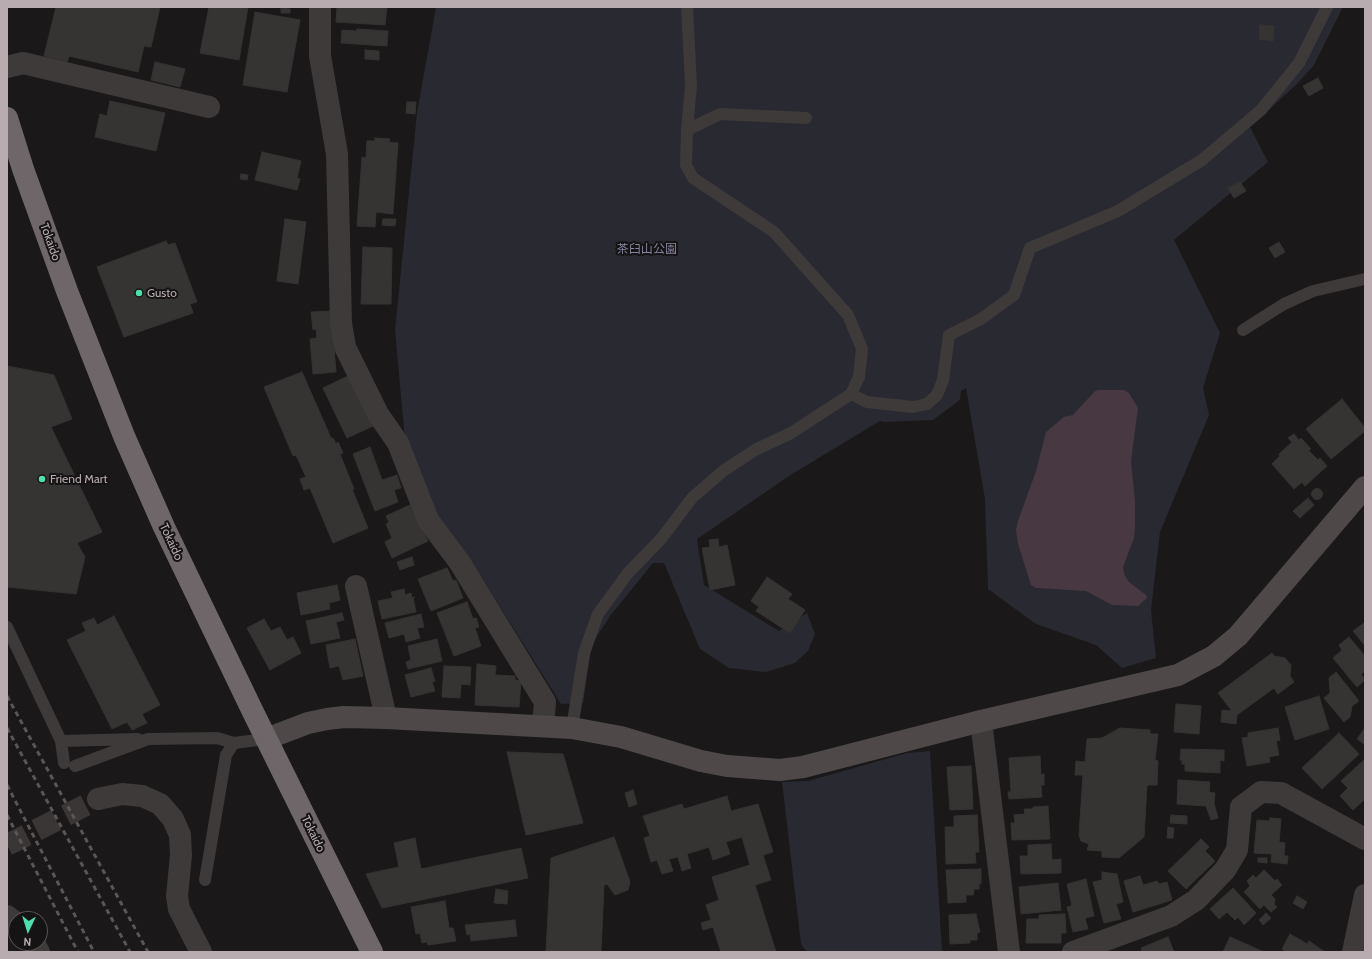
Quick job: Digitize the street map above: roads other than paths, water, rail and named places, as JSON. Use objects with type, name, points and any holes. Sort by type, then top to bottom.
[{"type":"highway","name":"Tokaido","points":[[7,118],[23,169],[67,291],[124,436],[164,527],[266,739],[372,952]]},
{"type":"street","points":[[320,7],[320,56],[337,154],[341,323],[345,347],[378,414],[398,443],[428,520],[460,563],[545,702],[543,726]]},
{"type":"street","points":[[7,67],[23,63],[209,107]]},
{"type":"street","points":[[266,739],[308,724],[327,719],[344,717],[543,726],[572,728],[621,737],[701,761],[727,766],[780,770],[803,767],[981,721],[1178,676],[1214,656],[1238,636],[1365,486]]},
{"type":"street","points":[[356,586],[386,718]]},
{"type":"street","points":[[981,721],[1009,952]]},
{"type":"street","points":[[1073,952],[1171,916],[1196,900],[1225,870],[1237,850],[1241,807],[1261,792],[1281,793],[1365,838]]},
{"type":"street","points":[[98,799],[122,794],[142,796],[160,804],[173,819],[180,835],[181,855],[176,896],[179,908],[202,952]]},
{"type":"street","points":[[1353,952],[1365,894]]},
{"type":"lane","points":[[572,728],[584,653],[598,614],[628,573],[661,539],[692,498],[723,471],[755,450],[790,433],[851,394],[859,377],[862,349],[848,315],[774,232],[693,178],[686,166],[687,130],[691,85],[687,7]]},
{"type":"lane","points":[[851,394],[867,402],[913,407],[927,404],[937,396],[943,380],[949,335],[981,319],[1014,295],[1030,248],[1118,212],[1202,160],[1258,114],[1299,63],[1327,7]]},
{"type":"lane","points":[[687,130],[720,114],[806,118]]},
{"type":"lane","points":[[1243,330],[1284,304],[1313,291],[1365,278]]},
{"type":"lane","points":[[7,627],[61,741],[69,765],[148,739]]},
{"type":"lane","points":[[61,741],[179,737],[217,738],[234,743],[266,739]]},
{"type":"lane","points":[[205,880],[226,755],[234,743]]},
{"type":"tunnel","points":[[7,845],[98,799]]},
{"type":"railway","points":[[7,696],[148,952]]},
{"type":"railway","points":[[7,728],[130,952]]},
{"type":"railway","points":[[7,785],[94,952]]},
{"type":"railway","points":[[7,815],[78,952]]},
{"type":"place","name":"Gusto","points":[[139,293]]},
{"type":"place","name":"Friend Mart","points":[[42,479]]},
{"type":"park label","name":"茶臼山公園","points":[[647,249]]}]
